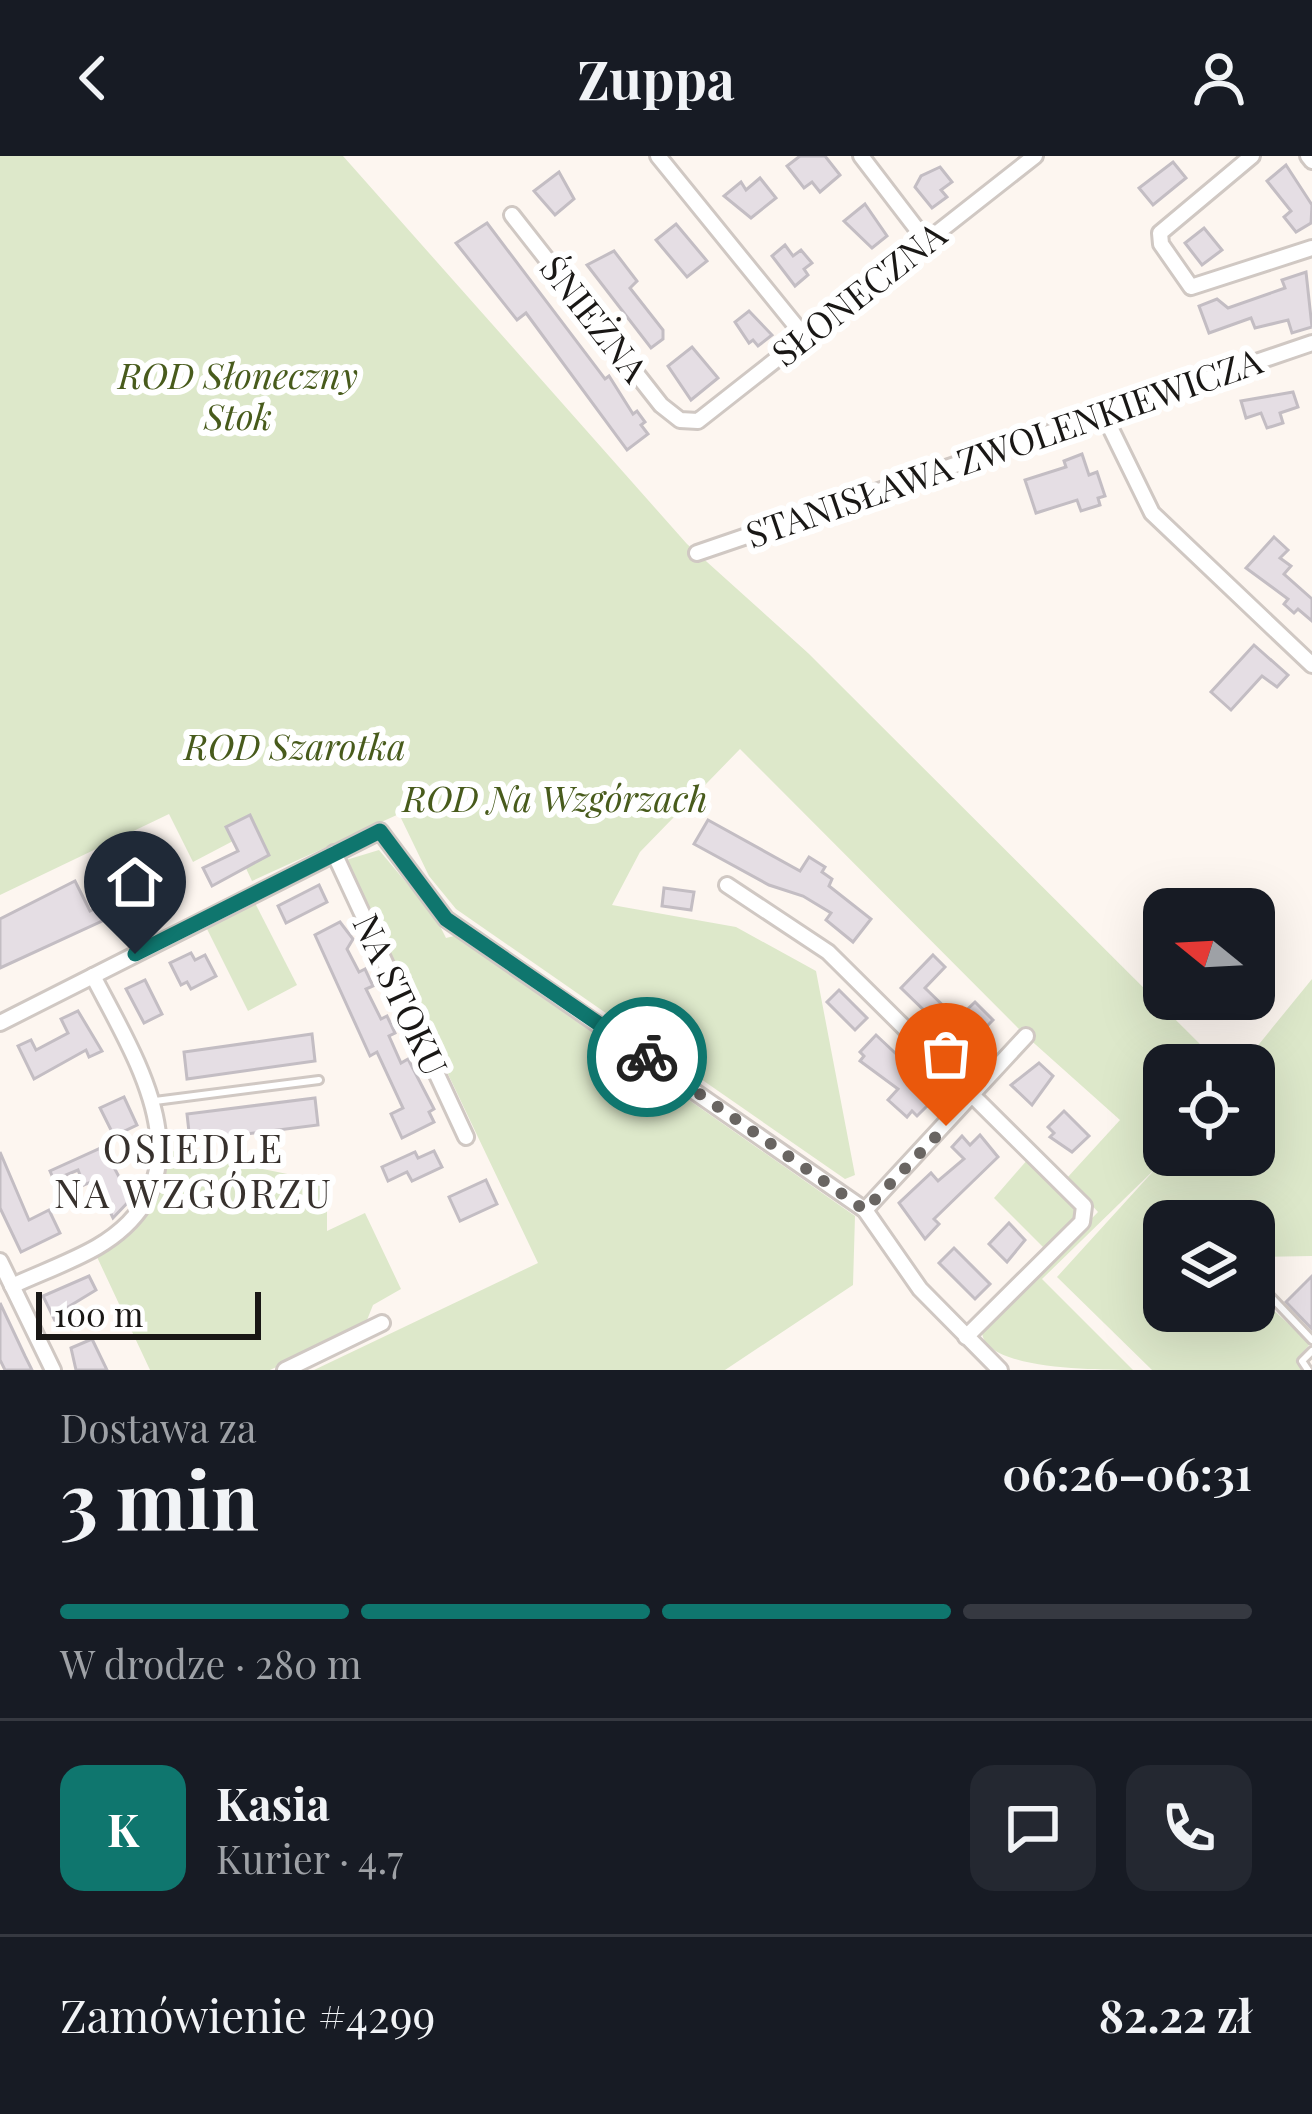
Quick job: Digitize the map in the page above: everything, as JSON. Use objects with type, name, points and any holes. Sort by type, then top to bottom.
[{"type":"street","points":[[658,156],[804,336]]},
{"type":"street","points":[[861,156],[926,241]]},
{"type":"street","name":"SŁONECZNA","points":[[680,420],[698,421],[1035,156]]},
{"type":"street","points":[[1252,156],[1160,233],[1161,244],[1191,287],[1312,248]]},
{"type":"street","name":"ŚNIEŻNA","points":[[512,215],[662,405],[680,420]]},
{"type":"street","name":"STANISŁAWA ZWOLENKIEWICZA","points":[[697,553],[1312,343]]},
{"type":"street","points":[[1105,417],[1152,514],[1312,665]]},
{"type":"street","points":[[0,1023],[380,831],[446,919],[865,1210],[920,1288],[1000,1370]]},
{"type":"street","name":"NA STOKU","points":[[334,853],[466,1137]]},
{"type":"street","points":[[727,885],[828,952],[1080,1200],[1082,1222],[967,1337]]},
{"type":"street","points":[[12,1286],[97,1247],[131,1217],[156,1169],[155,1101],[93,976]]},
{"type":"street","points":[[865,1210],[1026,1036]]},
{"type":"street","points":[[0,1261],[53,1370]]},
{"type":"street","points":[[285,1370],[382,1323]]},
{"type":"lane","points":[[155,1101],[319,1080]]},
{"type":"lane","points":[[1275,1301],[1312,1340]]},
{"type":"lane","points":[[1308,1370],[1301,1359],[1312,1352]]},
{"type":"green space","points":[[0,156],[343,156],[687,544],[808,653],[1143,987],[1143,1020],[1176,1020],[1200,1044],[1143,1044],[1143,1176],[1148,1176],[1042,1279],[1133,1370],[1020,1360],[987,1344],[982,1331],[1098,1212],[1067,1178],[1120,1120],[1026,1036],[740,749],[640,852],[612,905],[736,927],[816,971],[855,1175],[845,1179],[456,909],[429,876],[399,814],[252,881],[233,841],[193,862],[169,814],[0,895]]},
{"type":"green space","points":[[379,850],[436,918],[446,938],[454,936],[855,1216],[853,1285],[725,1370],[314,1370],[538,1263],[346,860]]},
{"type":"green space","points":[[254,901],[297,985],[248,1011],[206,927]]},
{"type":"green space","points":[[1312,979],[1312,1256],[1275,1257],[1275,1200],[1143,1200],[1143,1332],[1275,1332],[1275,1312],[1310,1344],[1296,1360],[1303,1370],[1152,1370],[1057,1277],[1149,1176],[1275,1176],[1275,1044],[1259,1044]]},
{"type":"green space","points":[[168,1150],[327,1182],[327,1231],[365,1213],[401,1289],[373,1305],[365,1325],[270,1370],[150,1370],[97,1257],[124,1236],[143,1211]]},
{"type":"green space","points":[[1029,1158],[1075,1203],[1075,1225],[1047,1251],[994,1198]]},
{"type":"building","points":[[800,156],[825,156],[840,175],[820,192],[812,182],[804,188],[787,166]]},
{"type":"building","points":[[1173,162],[1186,178],[1153,205],[1139,188]]},
{"type":"building","points":[[1286,165],[1312,205],[1311,223],[1296,232],[1284,217],[1291,211],[1267,181]]},
{"type":"building","points":[[940,167],[952,182],[941,190],[947,197],[932,208],[915,187],[921,176]]},
{"type":"building","points":[[559,172],[574,199],[555,215],[534,191]]},
{"type":"building","points":[[760,178],[776,198],[751,218],[724,196],[741,182],[746,190]]},
{"type":"building","points":[[865,204],[887,236],[872,248],[844,221]]},
{"type":"building","points":[[487,223],[605,379],[609,376],[633,414],[637,411],[645,422],[641,425],[648,434],[627,450],[526,313],[517,320],[456,243]]},
{"type":"building","points":[[676,224],[707,261],[687,277],[656,240]]},
{"type":"building","points":[[1204,228],[1222,250],[1202,265],[1185,243]]},
{"type":"building","points":[[785,245],[793,256],[801,250],[812,263],[804,269],[808,275],[795,286],[772,256]]},
{"type":"building","points":[[614,251],[637,281],[630,288],[663,330],[663,339],[651,348],[587,265]]},
{"type":"building","points":[[1306,272],[1312,327],[1292,333],[1288,320],[1255,328],[1251,318],[1209,333],[1199,306],[1217,299],[1228,308],[1285,288],[1282,280]]},
{"type":"building","points":[[749,311],[772,335],[758,346],[753,340],[749,343],[735,322]]},
{"type":"building","points":[[692,347],[718,378],[691,400],[668,366]]},
{"type":"building","points":[[1293,392],[1298,407],[1280,413],[1283,423],[1267,428],[1261,413],[1246,418],[1241,401]]},
{"type":"building","points":[[1082,454],[1089,475],[1097,472],[1105,496],[1098,498],[1100,505],[1081,511],[1077,500],[1036,513],[1025,480],[1066,467],[1064,461]]},
{"type":"building","points":[[1274,537],[1288,550],[1280,558],[1291,566],[1284,574],[1312,599],[1312,621],[1298,609],[1294,613],[1284,604],[1288,599],[1246,568]]},
{"type":"building","points":[[1254,645],[1288,675],[1277,687],[1262,676],[1231,710],[1211,692]]},
{"type":"building","points":[[250,815],[269,855],[212,886],[203,868],[238,851],[226,827]]},
{"type":"building","points":[[708,820],[800,871],[809,857],[825,867],[822,872],[832,879],[829,886],[871,919],[853,942],[826,920],[831,913],[694,844]]},
{"type":"building","points":[[154,838],[170,871],[176,868],[184,884],[140,906],[140,921],[125,928],[116,928],[111,917],[0,968],[0,919],[75,881],[90,911],[146,883],[128,852]]},
{"type":"building","points":[[319,885],[327,902],[286,923],[278,906]]},
{"type":"building","points":[[664,888],[694,892],[691,910],[662,906]]},
{"type":"building","points":[[340,922],[353,939],[347,949],[373,986],[366,989],[381,1019],[387,1016],[395,1033],[389,1036],[401,1063],[408,1059],[434,1109],[429,1112],[434,1122],[402,1138],[391,1114],[403,1108],[377,1052],[370,1056],[315,935]]},
{"type":"building","points":[[191,953],[195,960],[205,955],[216,976],[191,989],[187,982],[181,985],[170,963]]},
{"type":"building","points":[[933,955],[945,967],[925,988],[957,1019],[975,1002],[993,1020],[964,1049],[901,988]]},
{"type":"building","points":[[145,980],[162,1014],[144,1023],[126,989]]},
{"type":"building","points":[[839,990],[867,1018],[855,1030],[827,1002]]},
{"type":"building","points":[[78,1011],[102,1051],[89,1057],[86,1050],[34,1079],[18,1046],[31,1040],[36,1050],[68,1033],[61,1019]]},
{"type":"building","points":[[312,1034],[315,1061],[187,1079],[184,1052]]},
{"type":"building","points":[[876,1035],[926,1082],[920,1089],[933,1100],[917,1116],[912,1111],[907,1117],[888,1100],[898,1089],[860,1061],[864,1056],[860,1052]]},
{"type":"building","points":[[1039,1063],[1053,1076],[1032,1105],[1011,1085]]},
{"type":"building","points":[[124,1097],[137,1125],[114,1136],[100,1108]]},
{"type":"building","points":[[315,1098],[318,1125],[190,1141],[187,1114]]},
{"type":"building","points":[[1064,1111],[1089,1136],[1072,1152],[1050,1137],[1054,1133],[1048,1127]]},
{"type":"building","points":[[980,1135],[998,1157],[934,1219],[939,1224],[925,1239],[899,1203],[931,1173],[938,1181],[964,1159],[952,1147],[962,1136],[970,1145]]},
{"type":"building","points":[[103,1147],[131,1199],[113,1218],[95,1180],[84,1185],[78,1170],[54,1180],[50,1171]]},
{"type":"building","points":[[434,1151],[442,1167],[412,1181],[407,1172],[388,1181],[382,1167],[415,1152],[418,1158]]},
{"type":"building","points":[[0,1152],[29,1220],[49,1210],[60,1233],[21,1252],[0,1208]]},
{"type":"building","points":[[486,1180],[497,1204],[460,1221],[449,1197]]},
{"type":"building","points":[[1009,1223],[1025,1240],[1007,1262],[989,1244]]},
{"type":"building","points":[[954,1248],[990,1284],[975,1299],[939,1263]]},
{"type":"building","points":[[89,1276],[96,1290],[68,1307],[74,1319],[58,1327],[43,1296]]},
{"type":"building","points":[[1312,1276],[1312,1329],[1286,1302]]},
{"type":"building","points":[[0,1303],[32,1370],[5,1370],[0,1360]]},
{"type":"building","points":[[92,1339],[107,1370],[76,1370],[71,1348]]},
{"type":"way so far","points":[[647,1057],[865,1210],[946,1126]]},
{"type":"district","name":"OSIEDLE NA WZGÓRZU","points":[[194,1172]]},
{"type":"route","points":[[135,954],[380,831],[446,919],[647,1057]]},
{"type":"park label","name":"ROD Słoneczny Stok","points":[[238,396]]},
{"type":"park label","name":"ROD Szarotka","points":[[295,747]]},
{"type":"park label","name":"ROD Na Wzgórzach","points":[[555,799]]}]
